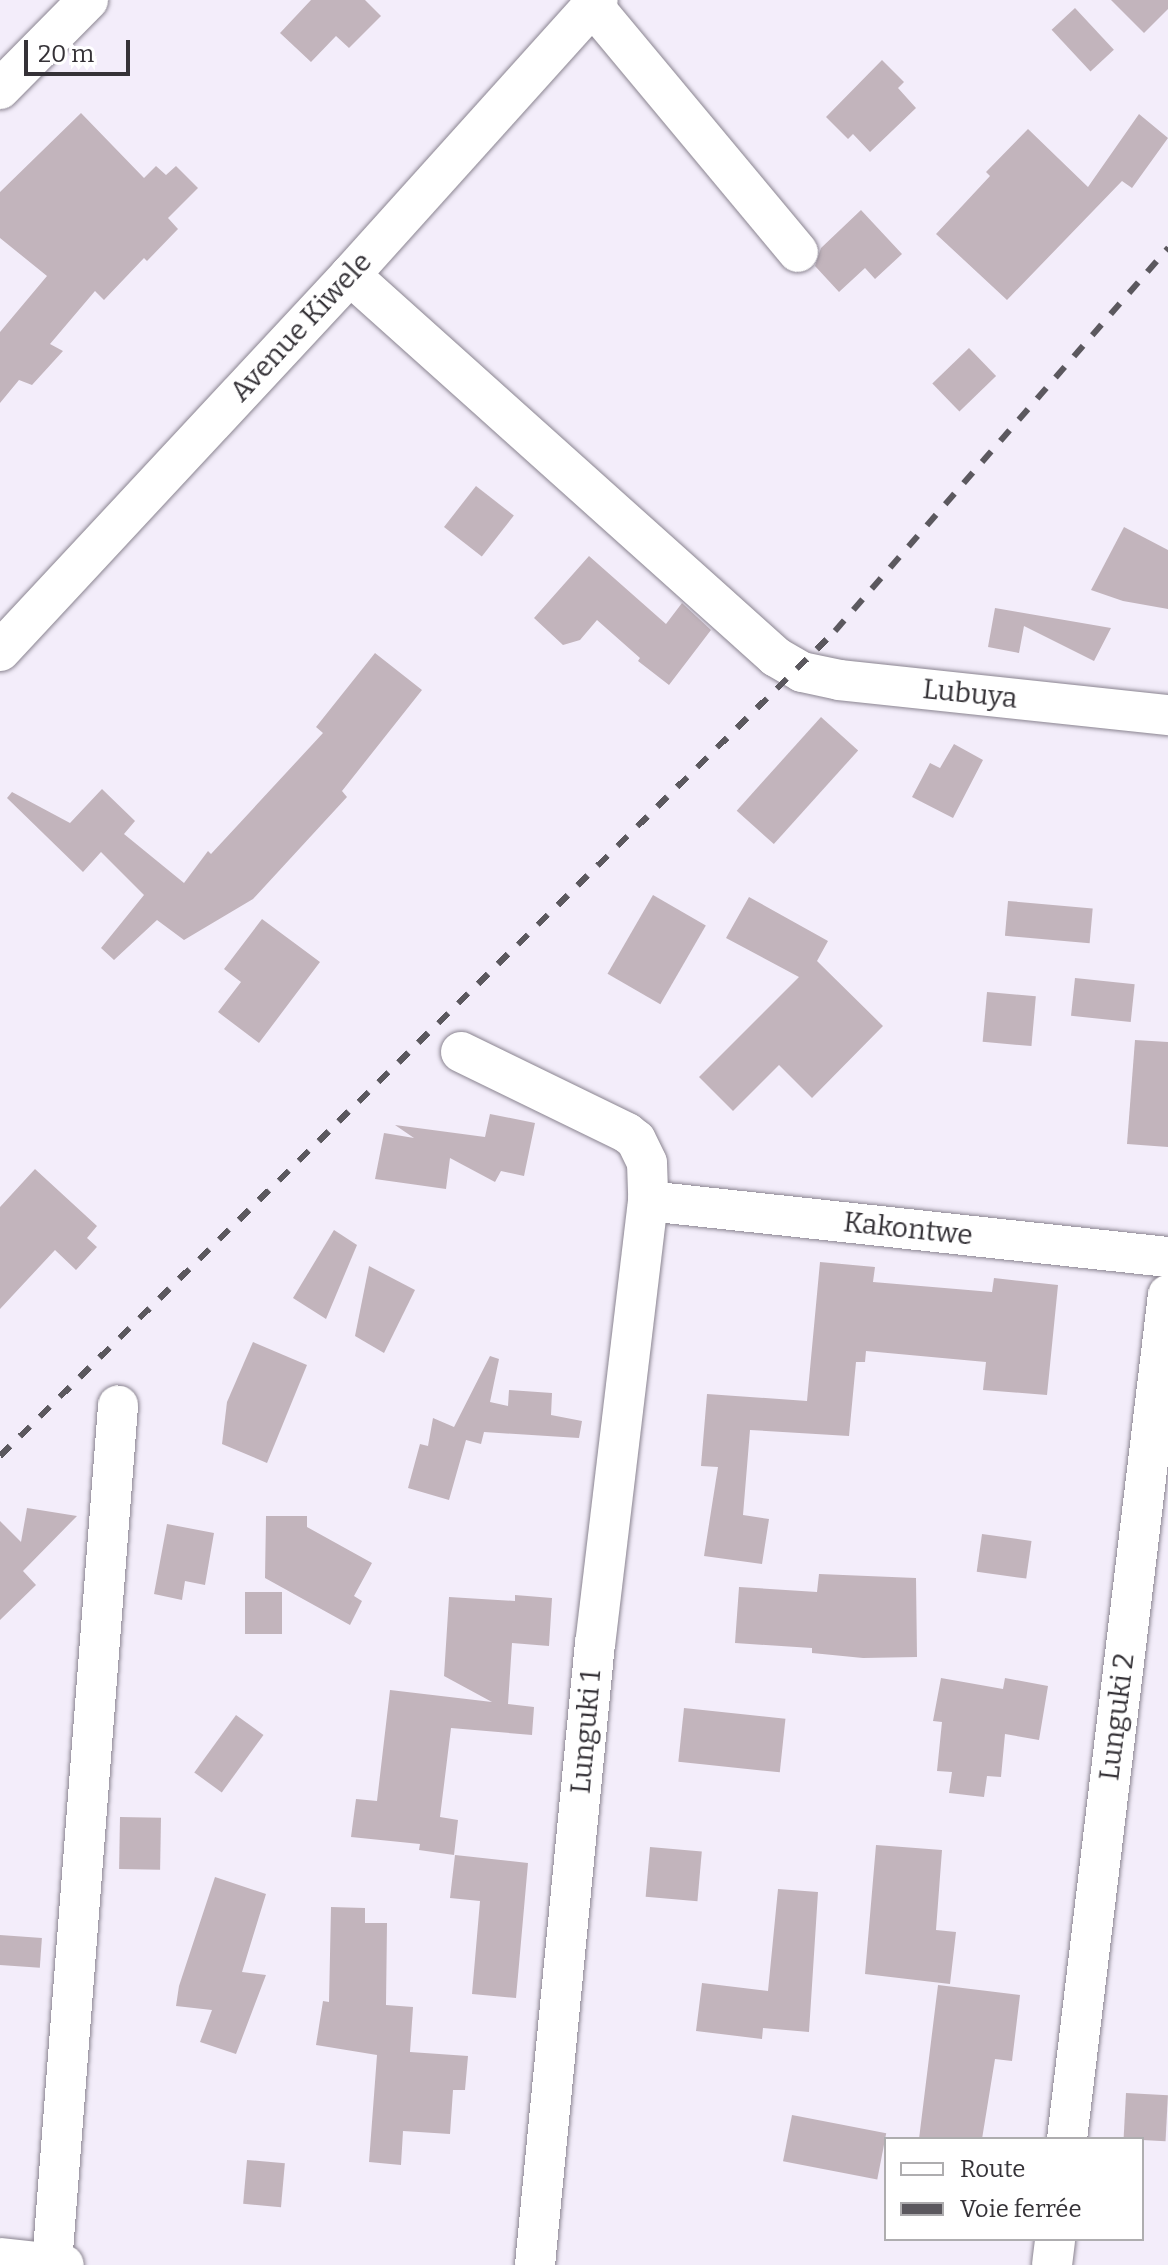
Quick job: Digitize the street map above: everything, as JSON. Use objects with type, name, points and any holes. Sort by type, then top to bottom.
[{"type":"street","points":[[0,89],[88,0]]},
{"type":"street","points":[[596,3],[798,252]]},
{"type":"street","name":"Avenue Kiwele","points":[[0,651],[350,275],[596,3]]},
{"type":"street","name":"Lubuya","points":[[350,275],[776,657],[802,672],[839,680],[1168,715]]},
{"type":"street","name":"Lunguki 1","points":[[461,1052],[636,1140],[647,1163],[648,1201],[595,1643],[535,2265]]},
{"type":"street","name":"Kakontwe","points":[[648,1201],[1168,1257]]},
{"type":"street","name":"Lunguki 2","points":[[1067,2137],[1168,1295]]},
{"type":"street","points":[[0,2258],[58,2264],[118,1406]]},
{"type":"street","points":[[1052,2265],[1055,2241]]},
{"type":"building","points":[[311,0],[365,0],[381,16],[349,48],[336,36],[311,62],[280,33]]},
{"type":"building","points":[[1111,0],[1168,0],[1168,9],[1144,33]]},
{"type":"building","points":[[1075,8],[1114,50],[1090,72],[1052,30]]},
{"type":"building","points":[[882,60],[904,82],[898,88],[916,108],[870,152],[853,134],[848,139],[826,117]]},
{"type":"building","points":[[81,113],[144,178],[156,166],[166,175],[176,166],[198,188],[168,218],[178,229],[147,261],[144,258],[104,300],[95,291],[50,344],[63,351],[32,385],[19,380],[0,403],[0,332],[47,276],[0,238],[0,192]]},
{"type":"building","points":[[1139,114],[1168,138],[1132,188],[1122,181],[1007,300],[936,234],[990,176],[986,172],[1028,129],[1088,187]]},
{"type":"building","points":[[861,210],[902,254],[875,279],[865,268],[839,292],[815,266],[821,248]]},
{"type":"building","points":[[969,348],[996,376],[959,411],[932,383]]},
{"type":"building","points":[[476,486],[514,516],[482,557],[444,527]]},
{"type":"building","points":[[1124,527],[1168,550],[1168,609],[1123,601],[1091,590]]},
{"type":"building","points":[[589,556],[666,624],[682,603],[711,630],[669,685],[638,661],[640,658],[597,620],[580,640],[563,645],[534,618]]},
{"type":"building","points":[[995,608],[1111,628],[1094,661],[1024,626],[1019,653],[988,647]]},
{"type":"building","points":[[375,653],[422,690],[342,791],[347,797],[253,899],[184,940],[157,920],[114,960],[101,948],[144,895],[101,852],[83,872],[7,798],[12,792],[70,823],[102,789],[135,821],[124,834],[184,883],[208,851],[211,854],[323,733],[316,727]]},
{"type":"building","points":[[821,717],[858,750],[774,844],[737,811]]},
{"type":"building","points":[[954,744],[983,760],[953,818],[912,797],[930,763],[940,768]]},
{"type":"building","points":[[653,895],[706,926],[660,1004],[608,974]]},
{"type":"building","points":[[749,897],[828,941],[817,961],[883,1026],[812,1098],[779,1065],[733,1111],[699,1077],[799,977],[726,938]]},
{"type":"building","points":[[1008,901],[1093,908],[1090,943],[1005,936]]},
{"type":"building","points":[[262,919],[320,962],[259,1043],[218,1012],[241,982],[224,969]]},
{"type":"building","points":[[1075,978],[1135,984],[1131,1022],[1071,1016]]},
{"type":"building","points":[[987,992],[1036,996],[1031,1046],[983,1042]]},
{"type":"building","points":[[1135,1040],[1168,1042],[1168,1147],[1127,1144]]},
{"type":"building","points":[[490,1114],[535,1123],[524,1176],[501,1171],[495,1182],[450,1158],[446,1189],[375,1179],[384,1133],[414,1138],[395,1125],[485,1137]]},
{"type":"building","points":[[35,1169],[97,1226],[87,1238],[97,1247],[76,1270],[55,1250],[0,1309],[0,1207]]},
{"type":"building","points":[[334,1230],[357,1245],[326,1319],[293,1298]]},
{"type":"building","points":[[820,1262],[875,1267],[873,1282],[992,1292],[994,1278],[1058,1285],[1047,1395],[983,1390],[986,1362],[866,1351],[865,1362],[856,1362],[849,1436],[750,1430],[743,1515],[769,1519],[762,1564],[704,1556],[718,1467],[701,1466],[707,1394],[807,1401]]},
{"type":"building","points":[[369,1266],[415,1290],[384,1353],[355,1336]]},
{"type":"building","points":[[253,1342],[307,1365],[267,1463],[222,1444],[227,1402]]},
{"type":"building","points":[[490,1356],[499,1359],[490,1402],[508,1406],[509,1390],[552,1393],[551,1415],[582,1421],[579,1438],[484,1432],[481,1444],[466,1440],[449,1500],[408,1488],[420,1444],[428,1446],[433,1418],[454,1427]]},
{"type":"building","points":[[27,1508],[77,1516],[23,1571],[36,1585],[0,1620],[0,1521],[21,1542]]},
{"type":"building","points":[[266,1516],[307,1516],[307,1527],[372,1563],[354,1596],[362,1601],[350,1625],[265,1578]]},
{"type":"building","points":[[167,1524],[214,1533],[205,1585],[185,1581],[182,1600],[154,1594]]},
{"type":"building","points":[[982,1534],[1032,1541],[1026,1579],[977,1572]]},
{"type":"building","points":[[819,1574],[916,1578],[917,1657],[863,1658],[812,1653],[812,1648],[735,1643],[739,1587],[817,1592]]},
{"type":"building","points":[[245,1592],[282,1592],[282,1634],[245,1634]]},
{"type":"building","points":[[515,1595],[552,1598],[549,1646],[512,1643],[508,1704],[534,1707],[532,1735],[451,1728],[440,1817],[458,1820],[454,1855],[419,1850],[420,1844],[351,1837],[356,1799],[377,1801],[390,1690],[492,1702],[444,1676],[449,1597],[515,1601]]},
{"type":"building","points":[[941,1678],[1003,1689],[1005,1678],[1048,1686],[1039,1740],[1005,1734],[1001,1777],[987,1776],[984,1797],[949,1793],[952,1772],[937,1771],[942,1722],[933,1721]]},
{"type":"building","points":[[684,1708],[785,1719],[780,1772],[678,1762]]},
{"type":"building","points":[[236,1715],[264,1735],[222,1792],[194,1772]]},
{"type":"building","points":[[120,1817],[161,1818],[160,1870],[119,1869]]},
{"type":"building","points":[[876,1845],[942,1850],[936,1930],[956,1932],[950,1984],[865,1974]]},
{"type":"building","points":[[650,1847],[702,1852],[697,1901],[646,1897]]},
{"type":"building","points":[[455,1855],[528,1863],[516,1998],[472,1994],[480,1901],[450,1898]]},
{"type":"building","points":[[215,1877],[266,1894],[242,1972],[266,1975],[236,2054],[200,2042],[212,2010],[176,2006],[179,1986]]},
{"type":"building","points":[[778,1889],[818,1892],[809,2032],[763,2028],[762,2039],[696,2031],[702,1983],[768,1991]]},
{"type":"building","points":[[331,1907],[365,1908],[365,1923],[387,1923],[386,2005],[413,2007],[410,2052],[468,2056],[465,2090],[453,2090],[450,2134],[403,2131],[401,2165],[369,2162],[377,2055],[316,2045],[323,2001],[329,2002]]},
{"type":"building","points":[[0,1935],[42,1938],[40,1968],[0,1965]]},
{"type":"building","points":[[938,1985],[1020,1995],[1012,2061],[995,2059],[982,2137],[919,2137]]},
{"type":"building","points":[[1126,2093],[1168,2095],[1166,2141],[1124,2137]]},
{"type":"building","points":[[792,2115],[886,2133],[877,2179],[783,2161]]},
{"type":"building","points":[[247,2160],[285,2163],[281,2207],[243,2204]]},
{"type":"railway","points":[[0,1456],[835,631],[1168,248]]}]
